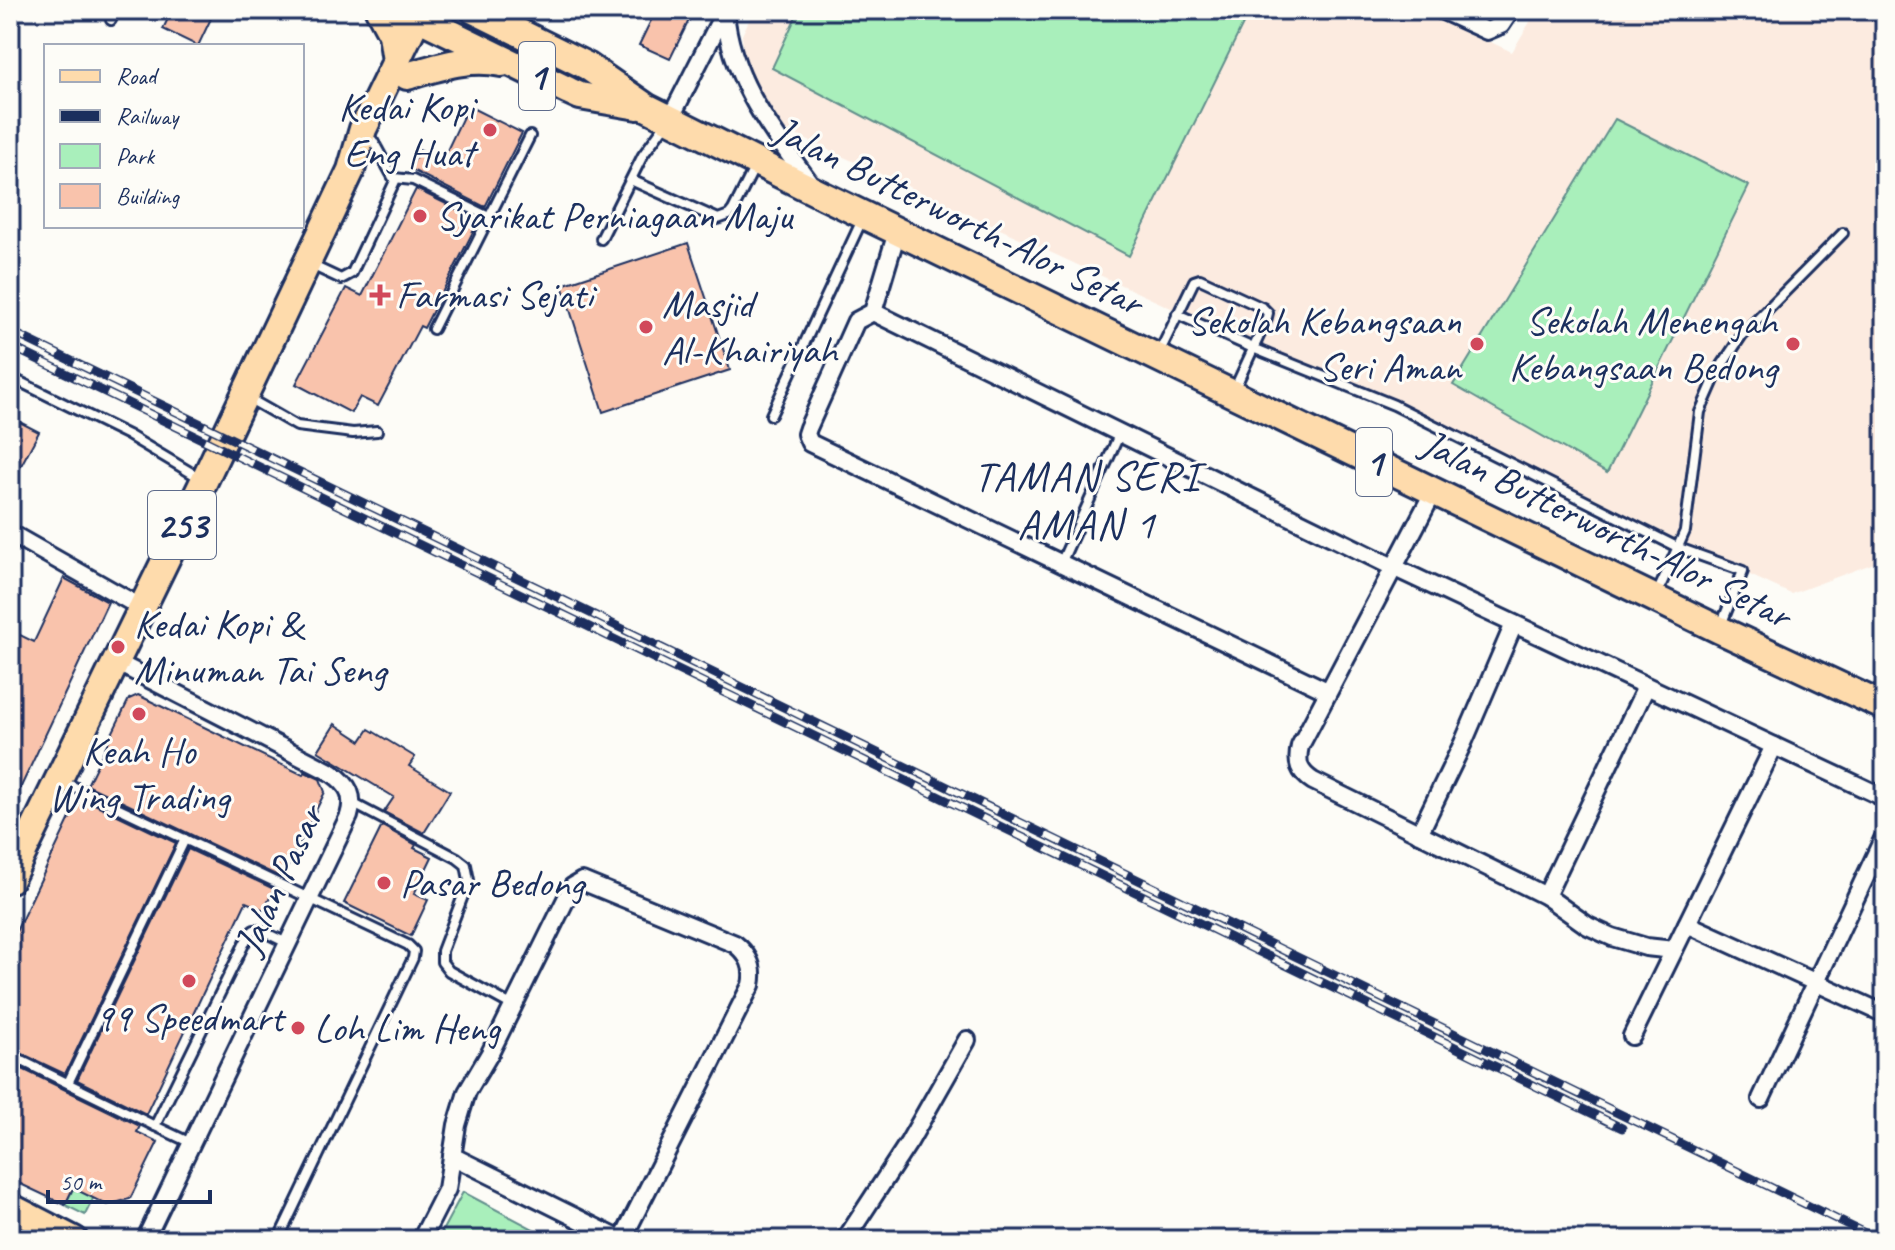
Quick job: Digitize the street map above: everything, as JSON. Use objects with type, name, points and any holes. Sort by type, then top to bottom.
[{"type":"main road","points":[[379,10],[392,34],[402,68],[487,60],[517,66]]},
{"type":"main road","name":"Jalan Butterworth-Alor Setar","points":[[474,10],[505,17],[587,66],[646,107],[816,192],[1885,707]]},
{"type":"main road","name":"253","points":[[351,170],[373,141],[423,14]]},
{"type":"main road","name":"Jalan Butterworth-Alor Setar","points":[[423,14],[517,66],[580,96],[646,107]]},
{"type":"main road","name":"253","points":[[10,879],[351,170],[363,129],[402,68]]},
{"type":"main road","points":[[10,1207],[74,1240]]},
{"type":"street","points":[[1441,10],[1487,31],[1501,25],[1511,10]]},
{"type":"street","points":[[670,119],[725,11]]},
{"type":"street","points":[[725,11],[727,39],[734,64],[754,104],[816,192]]},
{"type":"street","points":[[897,232],[873,312],[856,321],[808,428],[806,434],[810,443],[1327,691]]},
{"type":"street","points":[[873,312],[1393,567],[1885,798]]},
{"type":"street","points":[[1434,491],[1300,746],[1297,763],[1300,770],[1313,781],[1546,896],[1588,926],[1646,947],[1674,950]]},
{"type":"street","points":[[12,540],[142,608]]},
{"type":"street","points":[[1419,834],[1463,743],[1514,624]]},
{"type":"street","name":"Jalan Pasar","points":[[116,662],[332,773],[348,786],[352,795],[349,816],[145,1240]]},
{"type":"street","points":[[1546,896],[1646,687]]},
{"type":"street","points":[[1632,1036],[1774,746]]},
{"type":"street","points":[[1761,1099],[1885,835]]},
{"type":"street","points":[[421,1240],[447,1189],[452,1156],[460,1109],[467,1092],[572,887],[582,881],[735,944],[744,951],[751,963],[751,985],[621,1240],[452,1156]]},
{"type":"street","points":[[1687,924],[1813,984],[1885,1014]]},
{"type":"street","points":[[845,1240],[909,1142],[967,1040]]},
{"type":"lane","points":[[111,20],[115,10]]},
{"type":"lane","points":[[601,239],[649,146],[670,119]]},
{"type":"lane","points":[[433,329],[530,136]]},
{"type":"lane","points":[[307,263],[336,277],[349,276],[394,187],[394,178],[373,141]]},
{"type":"lane","points":[[631,180],[718,219],[733,210],[757,162]]},
{"type":"lane","points":[[394,178],[413,180],[489,217]]},
{"type":"lane","points":[[771,415],[864,215]]},
{"type":"lane","points":[[1655,598],[1685,531],[1700,412],[1718,371],[1742,335],[1843,233]]},
{"type":"lane","points":[[1157,357],[1191,285],[1200,279],[1250,302],[1268,313],[1232,394]]},
{"type":"lane","points":[[1177,314],[1394,405],[1679,548],[1743,571],[1720,630]]},
{"type":"lane","points":[[10,377],[128,435],[204,481]]},
{"type":"lane","points":[[244,395],[297,426],[353,433],[377,431]]},
{"type":"lane","points":[[1061,563],[1120,433]]},
{"type":"lane","points":[[59,779],[408,945],[414,954],[278,1240]]},
{"type":"lane","points":[[352,803],[466,865],[469,880],[442,951],[442,962],[449,971],[513,1006]]},
{"type":"lane","points":[[68,1083],[185,839]]},
{"type":"lane","points":[[155,1126],[249,934],[254,930],[262,931],[288,943]]},
{"type":"lane","points":[[10,1055],[191,1143]]},
{"type":"shaded area","name":"Sekolah Kebangsaan Seri Aman","points":[[754,10],[1422,10],[1512,52],[1537,10],[1885,10],[1885,559],[1791,594],[783,129],[745,75],[742,35]]},
{"type":"green space","points":[[799,10],[1250,10],[1129,256],[772,68]]},
{"type":"green space","points":[[1615,119],[1749,186],[1607,473],[1453,385]]},
{"type":"green space","points":[[108,1118],[128,1128],[85,1215],[65,1205]]},
{"type":"green space","points":[[463,1192],[554,1240],[452,1240],[441,1233]]},
{"type":"building","points":[[172,10],[215,10],[199,44],[163,29]]},
{"type":"building","points":[[656,10],[694,10],[670,59],[639,45]]},
{"type":"building","points":[[468,106],[522,133],[485,207],[410,169],[419,150],[442,161]]},
{"type":"building","points":[[416,189],[479,220],[424,328],[420,326],[378,406],[360,397],[351,413],[296,384],[346,288],[362,296]]},
{"type":"building","name":"Masjid Al-Khairiyah","points":[[688,243],[730,370],[603,412],[562,285]]},
{"type":"building","points":[[10,417],[39,432],[10,486]]},
{"type":"building","points":[[64,578],[108,602],[10,810],[10,630],[34,642]]},
{"type":"building","points":[[138,695],[303,775],[305,772],[320,779],[325,792],[284,875],[280,877],[87,785],[129,699]]},
{"type":"building","points":[[335,724],[361,741],[369,729],[415,757],[409,766],[450,791],[424,833],[384,812],[394,797],[318,751]]},
{"type":"building","points":[[80,797],[176,843],[65,1074],[10,1048],[10,944]]},
{"type":"building","name":"Pasar Bedong","points":[[382,826],[432,857],[414,894],[428,900],[411,936],[344,903]]},
{"type":"building","points":[[188,849],[274,889],[264,910],[246,902],[146,1114],[77,1080]]},
{"type":"building","points":[[10,1063],[140,1126],[137,1132],[158,1142],[130,1199],[107,1205],[73,1188],[65,1205],[10,1179]]},
{"type":"railway","points":[[10,331],[1879,1240]]},
{"type":"railway","points":[[10,346],[1622,1128]]},
{"type":"place","name":"Kedai Kopi Eng Huat","points":[[490,130]]},
{"type":"place","name":"Syarikat Perniagaan Maju","points":[[420,216]]},
{"type":"place","name":"Farmasi Sejati","points":[[380,295]]},
{"type":"place","name":"Masjid Al-Khairiyah","points":[[646,327]]},
{"type":"place","name":"Sekolah Kebangsaan Seri Aman","points":[[1477,344]]},
{"type":"place","name":"Sekolah Menengah Kebangsaan Bedong","points":[[1793,344]]},
{"type":"place","name":"Kedai Kopi & Minuman Tai Seng","points":[[118,647]]},
{"type":"place","name":"Keah Ho Wing Trading","points":[[139,714]]},
{"type":"place","name":"Pasar Bedong","points":[[384,883]]},
{"type":"place","name":"99 Speedmart","points":[[189,981]]},
{"type":"place","name":"Loh Lim Heng","points":[[298,1028]]},
{"type":"district","name":"TAMAN SERI AMAN 1","points":[[1087,500]]}]
